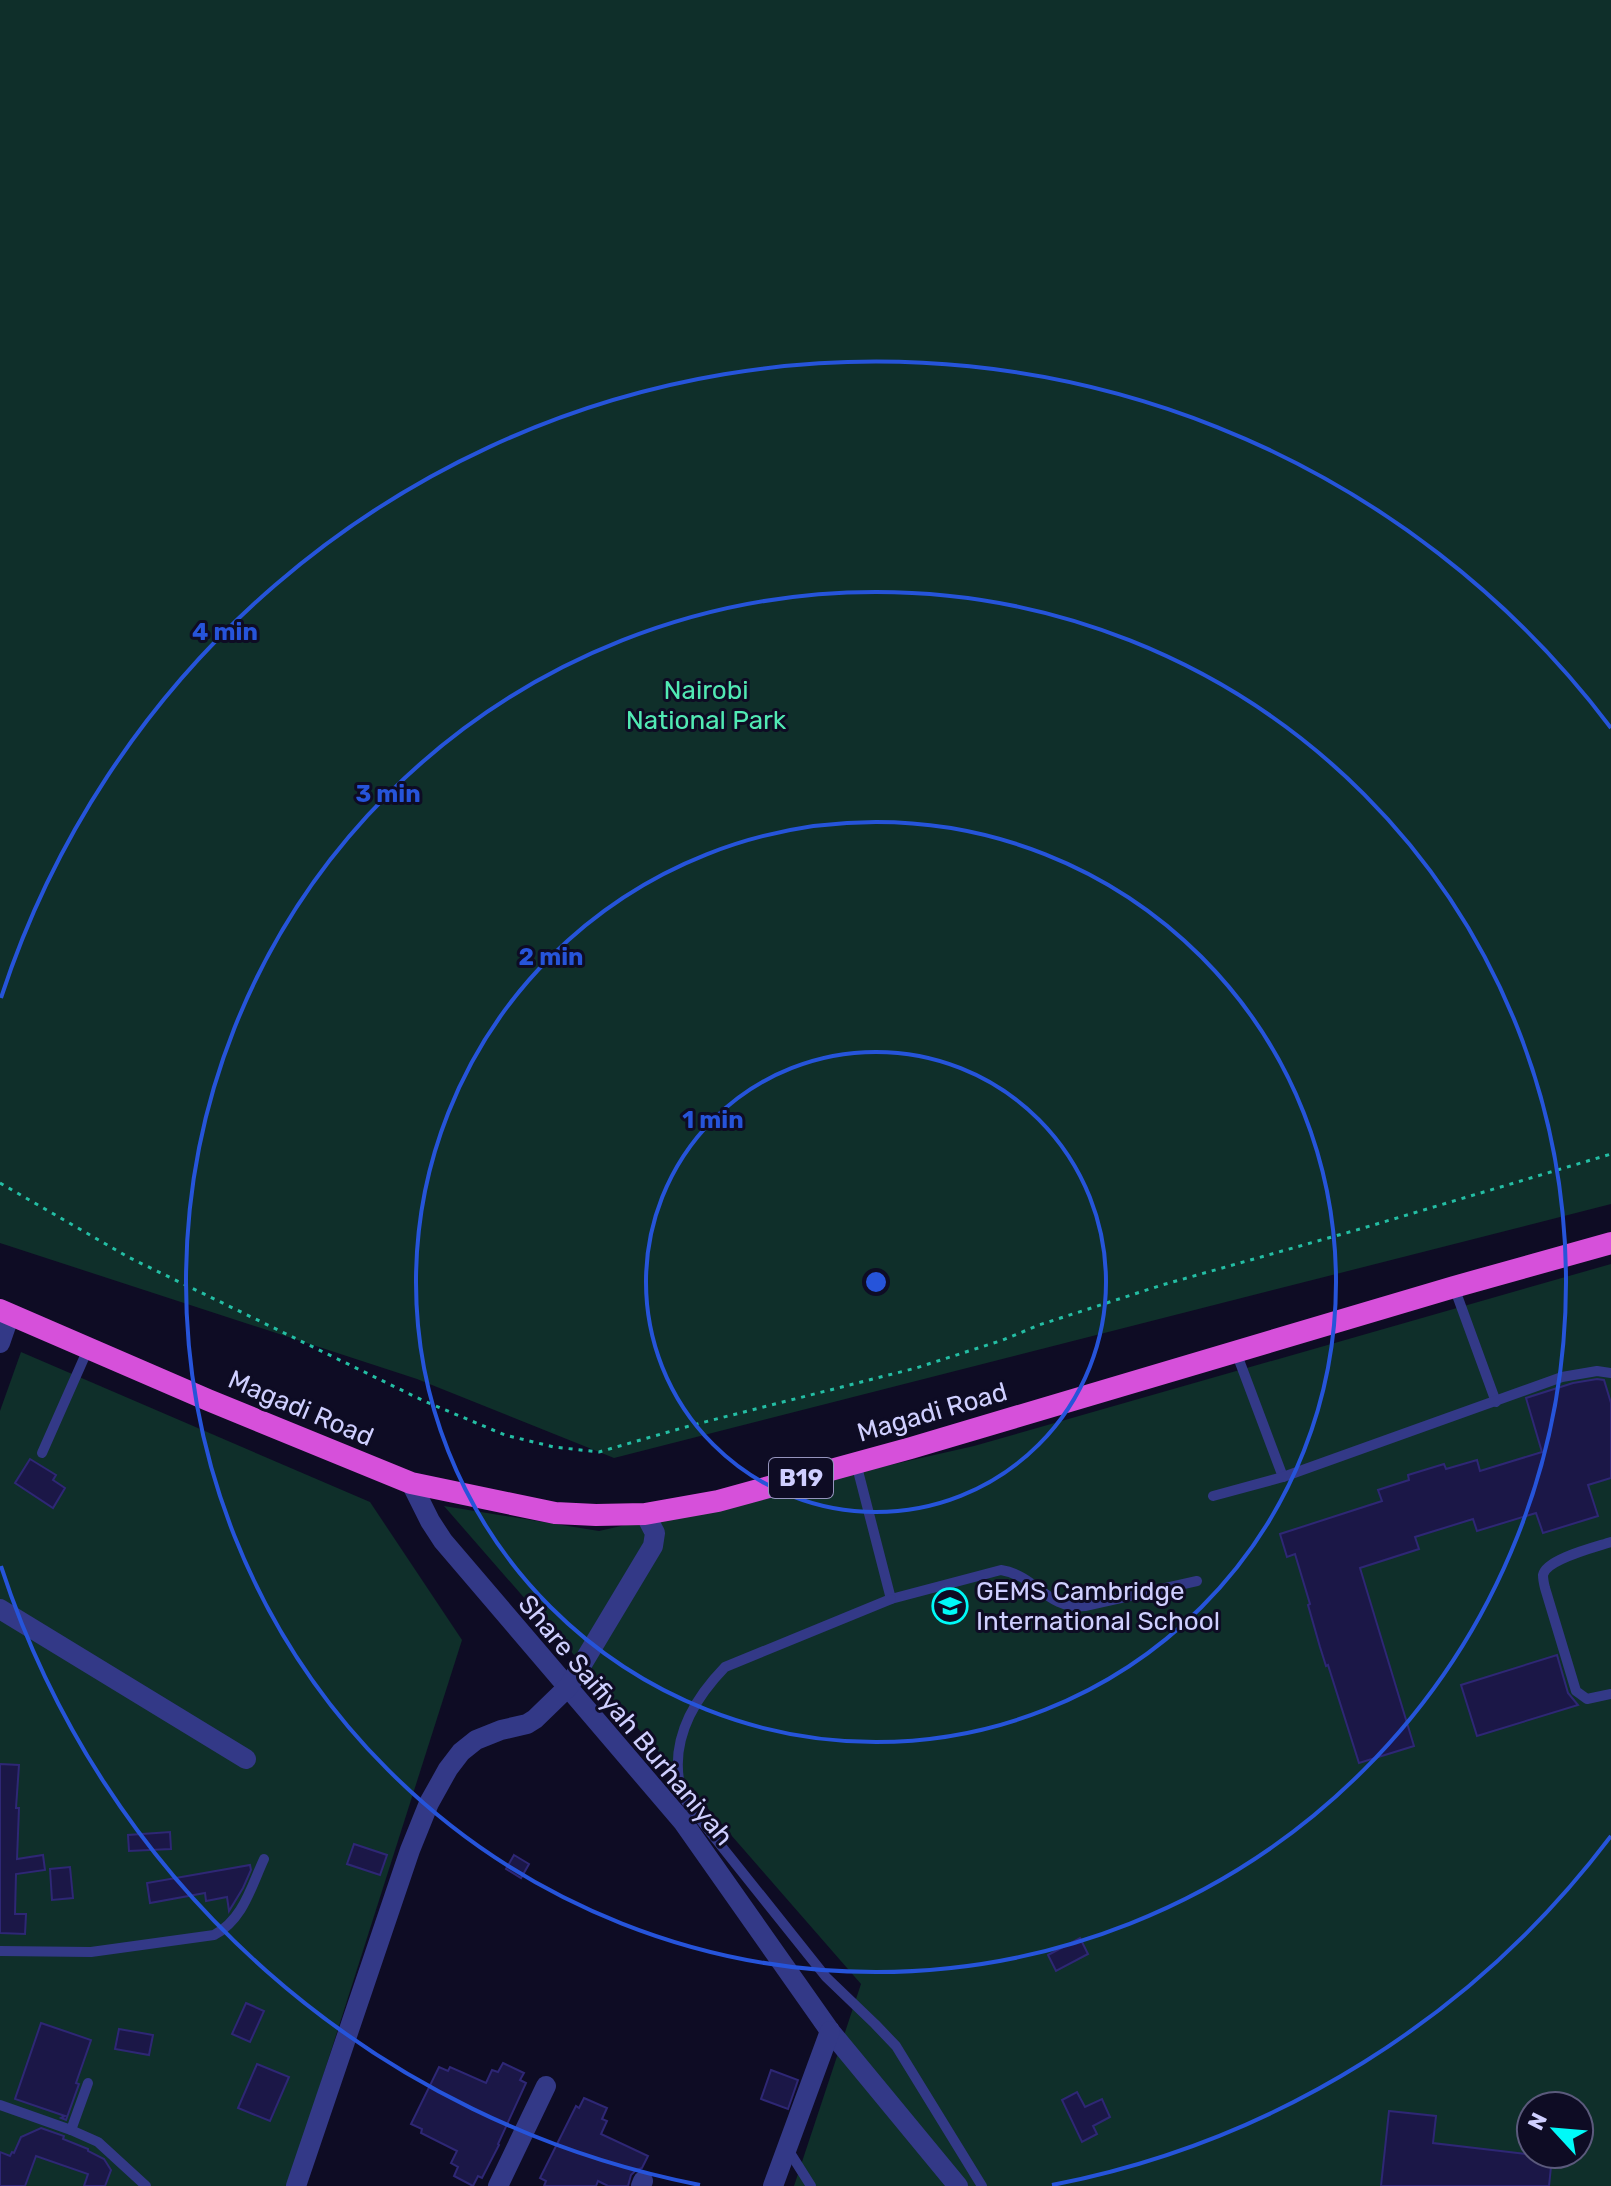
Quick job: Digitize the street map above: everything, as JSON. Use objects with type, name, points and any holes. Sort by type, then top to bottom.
[{"type":"highway","name":"Magadi Road","points":[[5,1312],[411,1483],[555,1513],[645,1514],[718,1501],[856,1463],[1611,1243]]},
{"type":"street","points":[[0,1343],[5,1312]]},
{"type":"street","name":"Share Saifiyah Burhaniyah","points":[[411,1483],[443,1541],[683,1822],[830,2031],[958,2186]]},
{"type":"street","points":[[296,2186],[410,1850],[429,1803],[461,1752],[476,1740],[527,1724],[569,1686],[653,1546],[655,1533],[645,1514]]},
{"type":"street","points":[[0,1609],[246,1759]]},
{"type":"street","points":[[773,2186],[830,2031]]},
{"type":"street","points":[[498,2186],[546,2086]]},
{"type":"lane","points":[[1454,1287],[1496,1402]]},
{"type":"lane","points":[[42,1453],[88,1348]]},
{"type":"lane","points":[[1236,1351],[1283,1477]]},
{"type":"lane","points":[[1213,1496],[1283,1477],[1562,1377],[1597,1371],[1611,1373]]},
{"type":"lane","points":[[856,1463],[891,1599]]},
{"type":"lane","points":[[1611,1542],[1559,1560],[1543,1575],[1576,1691],[1587,1699],[1611,1694]]},
{"type":"lane","points":[[982,2186],[896,2046],[826,1977],[687,1803],[679,1781],[681,1736],[694,1706],[725,1667],[891,1599],[1001,1570],[1029,1580],[1057,1603],[1072,1608],[1197,1581]]},
{"type":"lane","points":[[0,1951],[91,1952],[214,1935],[228,1927],[240,1913],[264,1859]]},
{"type":"lane","points":[[71,2130],[88,2083]]},
{"type":"lane","points":[[0,2105],[98,2142],[146,2186]]},
{"type":"lane","points":[[787,2148],[811,2186]]},
{"type":"path","points":[[0,1183],[128,1257],[424,1401],[505,1435],[554,1447],[599,1452],[916,1368],[1162,1285],[1611,1154]]},
{"type":"green space","name":"Nairobi National Park","points":[[0,0],[1611,0],[1611,1204],[614,1458],[417,1379],[0,1243]]},
{"type":"green space","points":[[1611,1264],[1611,2186],[794,2186],[861,1984],[444,1506],[599,1531],[974,1446]]},
{"type":"green space","points":[[21,1352],[370,1502],[462,1640],[288,2186],[0,2186],[0,1411]]},
{"type":"building","points":[[1597,1379],[1604,1380],[1611,1403],[1611,1478],[1588,1485],[1598,1516],[1543,1533],[1536,1513],[1477,1531],[1473,1519],[1415,1537],[1419,1549],[1360,1568],[1414,1746],[1359,1763],[1320,1647],[1295,1554],[1287,1557],[1280,1534],[1382,1501],[1378,1490],[1409,1480],[1408,1475],[1444,1464],[1446,1469],[1477,1460],[1480,1471],[1542,1452],[1526,1398]]},
{"type":"building","points":[[30,1459],[56,1475],[53,1480],[65,1488],[53,1508],[15,1483]]},
{"type":"building","points":[[1557,1655],[1568,1693],[1578,1705],[1477,1736],[1461,1685]]},
{"type":"building","points":[[0,1764],[19,1765],[17,1859],[43,1855],[45,1870],[16,1874],[15,1914],[26,1914],[25,1934],[0,1933]]},
{"type":"building","points":[[170,1832],[171,1849],[129,1851],[128,1835]]},
{"type":"building","points":[[354,1844],[387,1855],[380,1875],[347,1864]]},
{"type":"building","points":[[514,1855],[529,1864],[521,1878],[506,1869]]},
{"type":"building","points":[[250,1865],[251,1870],[243,1888],[229,1911],[227,1897],[206,1901],[205,1893],[150,1903],[147,1883]]},
{"type":"building","points":[[70,1867],[73,1898],[52,1900],[50,1869]]},
{"type":"building","points":[[1080,1938],[1088,1954],[1056,1971],[1048,1955]]},
{"type":"building","points":[[246,2003],[264,2011],[250,2042],[232,2034]]},
{"type":"building","points":[[41,2023],[91,2040],[66,2120],[61,2118],[65,2116],[15,2099]]},
{"type":"building","points":[[119,2029],[153,2035],[149,2055],[115,2049]]},
{"type":"building","points":[[503,2063],[524,2073],[520,2080],[526,2083],[499,2145],[482,2178],[478,2176],[473,2186],[454,2176],[458,2167],[451,2163],[457,2151],[421,2133],[422,2129],[411,2124],[439,2067],[448,2071],[450,2067],[486,2083],[492,2070],[498,2072]]},
{"type":"building","points":[[257,2064],[289,2077],[270,2121],[238,2108]]},
{"type":"building","points":[[771,2070],[798,2080],[788,2109],[761,2099]]},
{"type":"building","points":[[1077,2092],[1085,2107],[1102,2099],[1110,2117],[1093,2126],[1097,2134],[1082,2142],[1062,2100]]},
{"type":"building","points":[[584,2098],[607,2108],[602,2119],[607,2121],[601,2134],[648,2156],[642,2168],[631,2175],[628,2186],[608,2186],[598,2181],[596,2186],[544,2186],[546,2181],[540,2178],[576,2106],[579,2108]]},
{"type":"building","points":[[1389,2111],[1436,2116],[1433,2143],[1515,2153],[1515,2170],[1551,2170],[1549,2186],[1381,2186]]},
{"type":"building","points":[[41,2128],[64,2136],[63,2139],[104,2159],[111,2170],[105,2186],[84,2186],[88,2174],[36,2156],[25,2186],[0,2186],[0,2152],[10,2156],[21,2137]]},
{"type":"place","name":"GEMS Cambridge International School","points":[[950,1606]]}]
